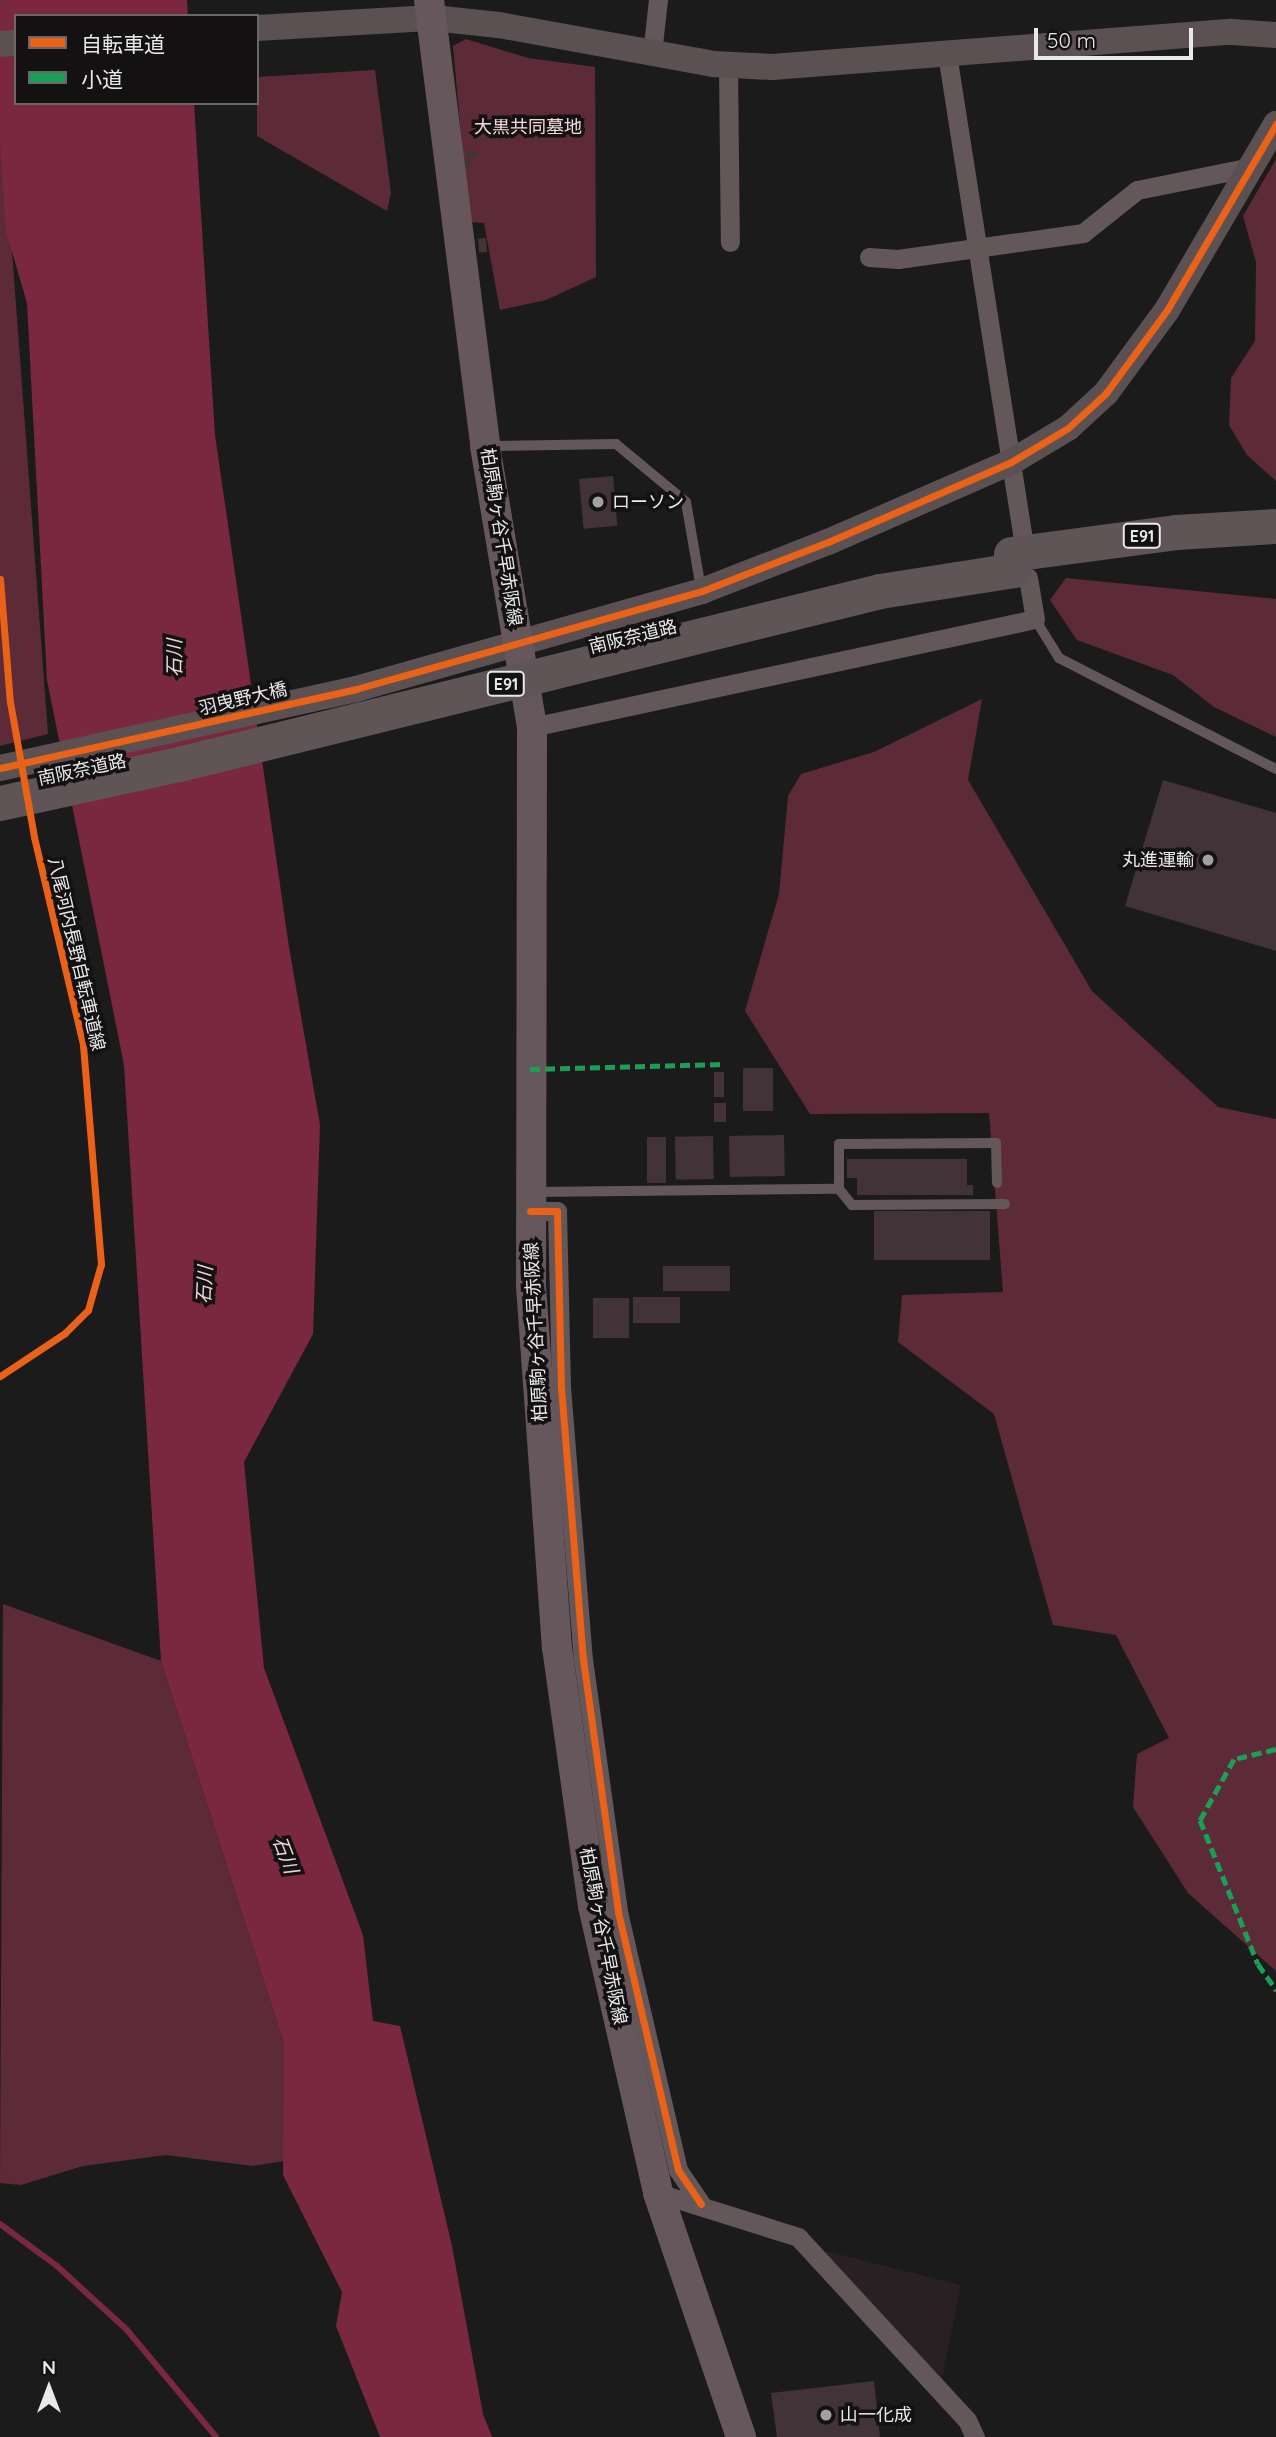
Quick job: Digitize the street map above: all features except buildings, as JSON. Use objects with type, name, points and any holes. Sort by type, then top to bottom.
[{"type":"highway","name":"南阪奈道路","points":[[0,803],[179,764],[1019,560],[1175,532],[1273,534]]},
{"type":"highway","name":"南阪奈道路","points":[[0,788],[673,628],[872,574],[1019,560]]},
{"type":"main road","name":"柏原駒ヶ谷千早赤阪線","points":[[423,12],[485,446],[504,647],[532,727],[531,1286],[559,1660],[593,1906],[658,2193],[741,2437]]},
{"type":"street","points":[[652,54],[658,0]]},
{"type":"street","points":[[259,28],[423,12],[652,54],[728,64],[856,64],[947,54],[1232,32],[1276,35]]},
{"type":"street","points":[[532,727],[1035,619],[1019,560],[1011,462],[947,54]]},
{"type":"street","points":[[728,64],[730,242]]},
{"type":"street","name":"羽曳野大橋","points":[[0,768],[356,689],[702,591],[828,542],[1011,462],[1068,428],[1106,393],[1167,310],[1276,124]]},
{"type":"street","points":[[869,257],[898,259],[978,250],[1083,233],[1138,190],[1251,167]]},
{"type":"street","points":[[530,1202],[556,1211],[561,1387],[582,1645],[618,1912],[678,2170],[701,2204]]},
{"type":"street","points":[[658,2193],[701,2204],[798,2237],[967,2420],[975,2437]]},
{"type":"lane","points":[[485,446],[616,443],[686,502],[702,591]]},
{"type":"lane","points":[[1035,619],[1059,658],[1276,769]]},
{"type":"lane","points":[[998,1183],[996,1143],[839,1144],[839,1189],[852,1205],[1005,1203]]},
{"type":"lane","points":[[530,1202],[839,1189]]},
{"type":"shaded area","points":[[826,2251],[961,2285],[941,2383],[824,2256]]},
{"type":"green space","name":"大黒共同墓地","points":[[466,39],[528,58],[595,67],[596,277],[546,300],[500,310],[484,223],[469,222],[453,46]]},
{"type":"green space","points":[[375,70],[391,193],[387,211],[257,136],[259,77]]},
{"type":"green space","points":[[0,91],[48,734],[0,746]]},
{"type":"green space","points":[[1276,159],[1276,481],[1247,455],[1229,425],[1231,378],[1255,341],[1256,262],[1243,216]]},
{"type":"green space","points":[[1066,578],[1276,599],[1276,737],[1214,707],[1173,675],[1077,640],[1050,600]]},
{"type":"green space","points":[[982,699],[968,780],[1092,991],[1218,1107],[1276,1119],[1276,1971],[1188,1893],[1133,1807],[1137,1754],[1169,1738],[1116,1635],[1053,1625],[994,1414],[898,1342],[902,1295],[1003,1292],[989,1113],[810,1114],[745,1011],[779,894],[788,796],[801,774],[874,752]]},
{"type":"green space","points":[[3,1604],[161,1661],[284,2044],[284,2161],[253,2166],[166,2155],[83,2166],[21,2185],[0,2183]]},
{"type":"water","name":"石川","points":[[0,0],[187,0],[188,14],[14,14],[14,105],[194,105],[215,435],[289,947],[320,1125],[313,1334],[244,1462],[264,1668],[363,1935],[373,2021],[400,2026],[452,2246],[483,2414],[492,2437],[380,2437],[336,2326],[342,2292],[283,2175],[284,2044],[161,1661],[124,1065],[47,680],[27,303],[6,231],[0,142]]},
{"type":"waterway","points":[[0,2224],[57,2266],[127,2330],[216,2437]]},
{"type":"marked path","points":[[530,1069],[725,1064]]},
{"type":"marked path","points":[[1276,1749],[1234,1759],[1200,1820],[1258,1964],[1276,1990]]},
{"type":"cycle path","points":[[0,768],[356,689],[702,591],[828,542],[1011,462],[1068,428],[1106,393],[1167,310],[1276,124]]},
{"type":"cycle path","name":"八尾河内長野自転車道線","points":[[0,579],[10,702],[34,837],[83,1045],[101,1264],[88,1310],[65,1333],[0,1376]]},
{"type":"cycle path","points":[[530,1211],[557,1211],[561,1387],[583,1659],[618,1912],[678,2170],[701,2204]]},
{"type":"place","name":"ローソン","points":[[598,502]]},
{"type":"place","name":"丸進運輸","points":[[1208,860]]},
{"type":"place","name":"山一化成","points":[[826,2415]]}]
